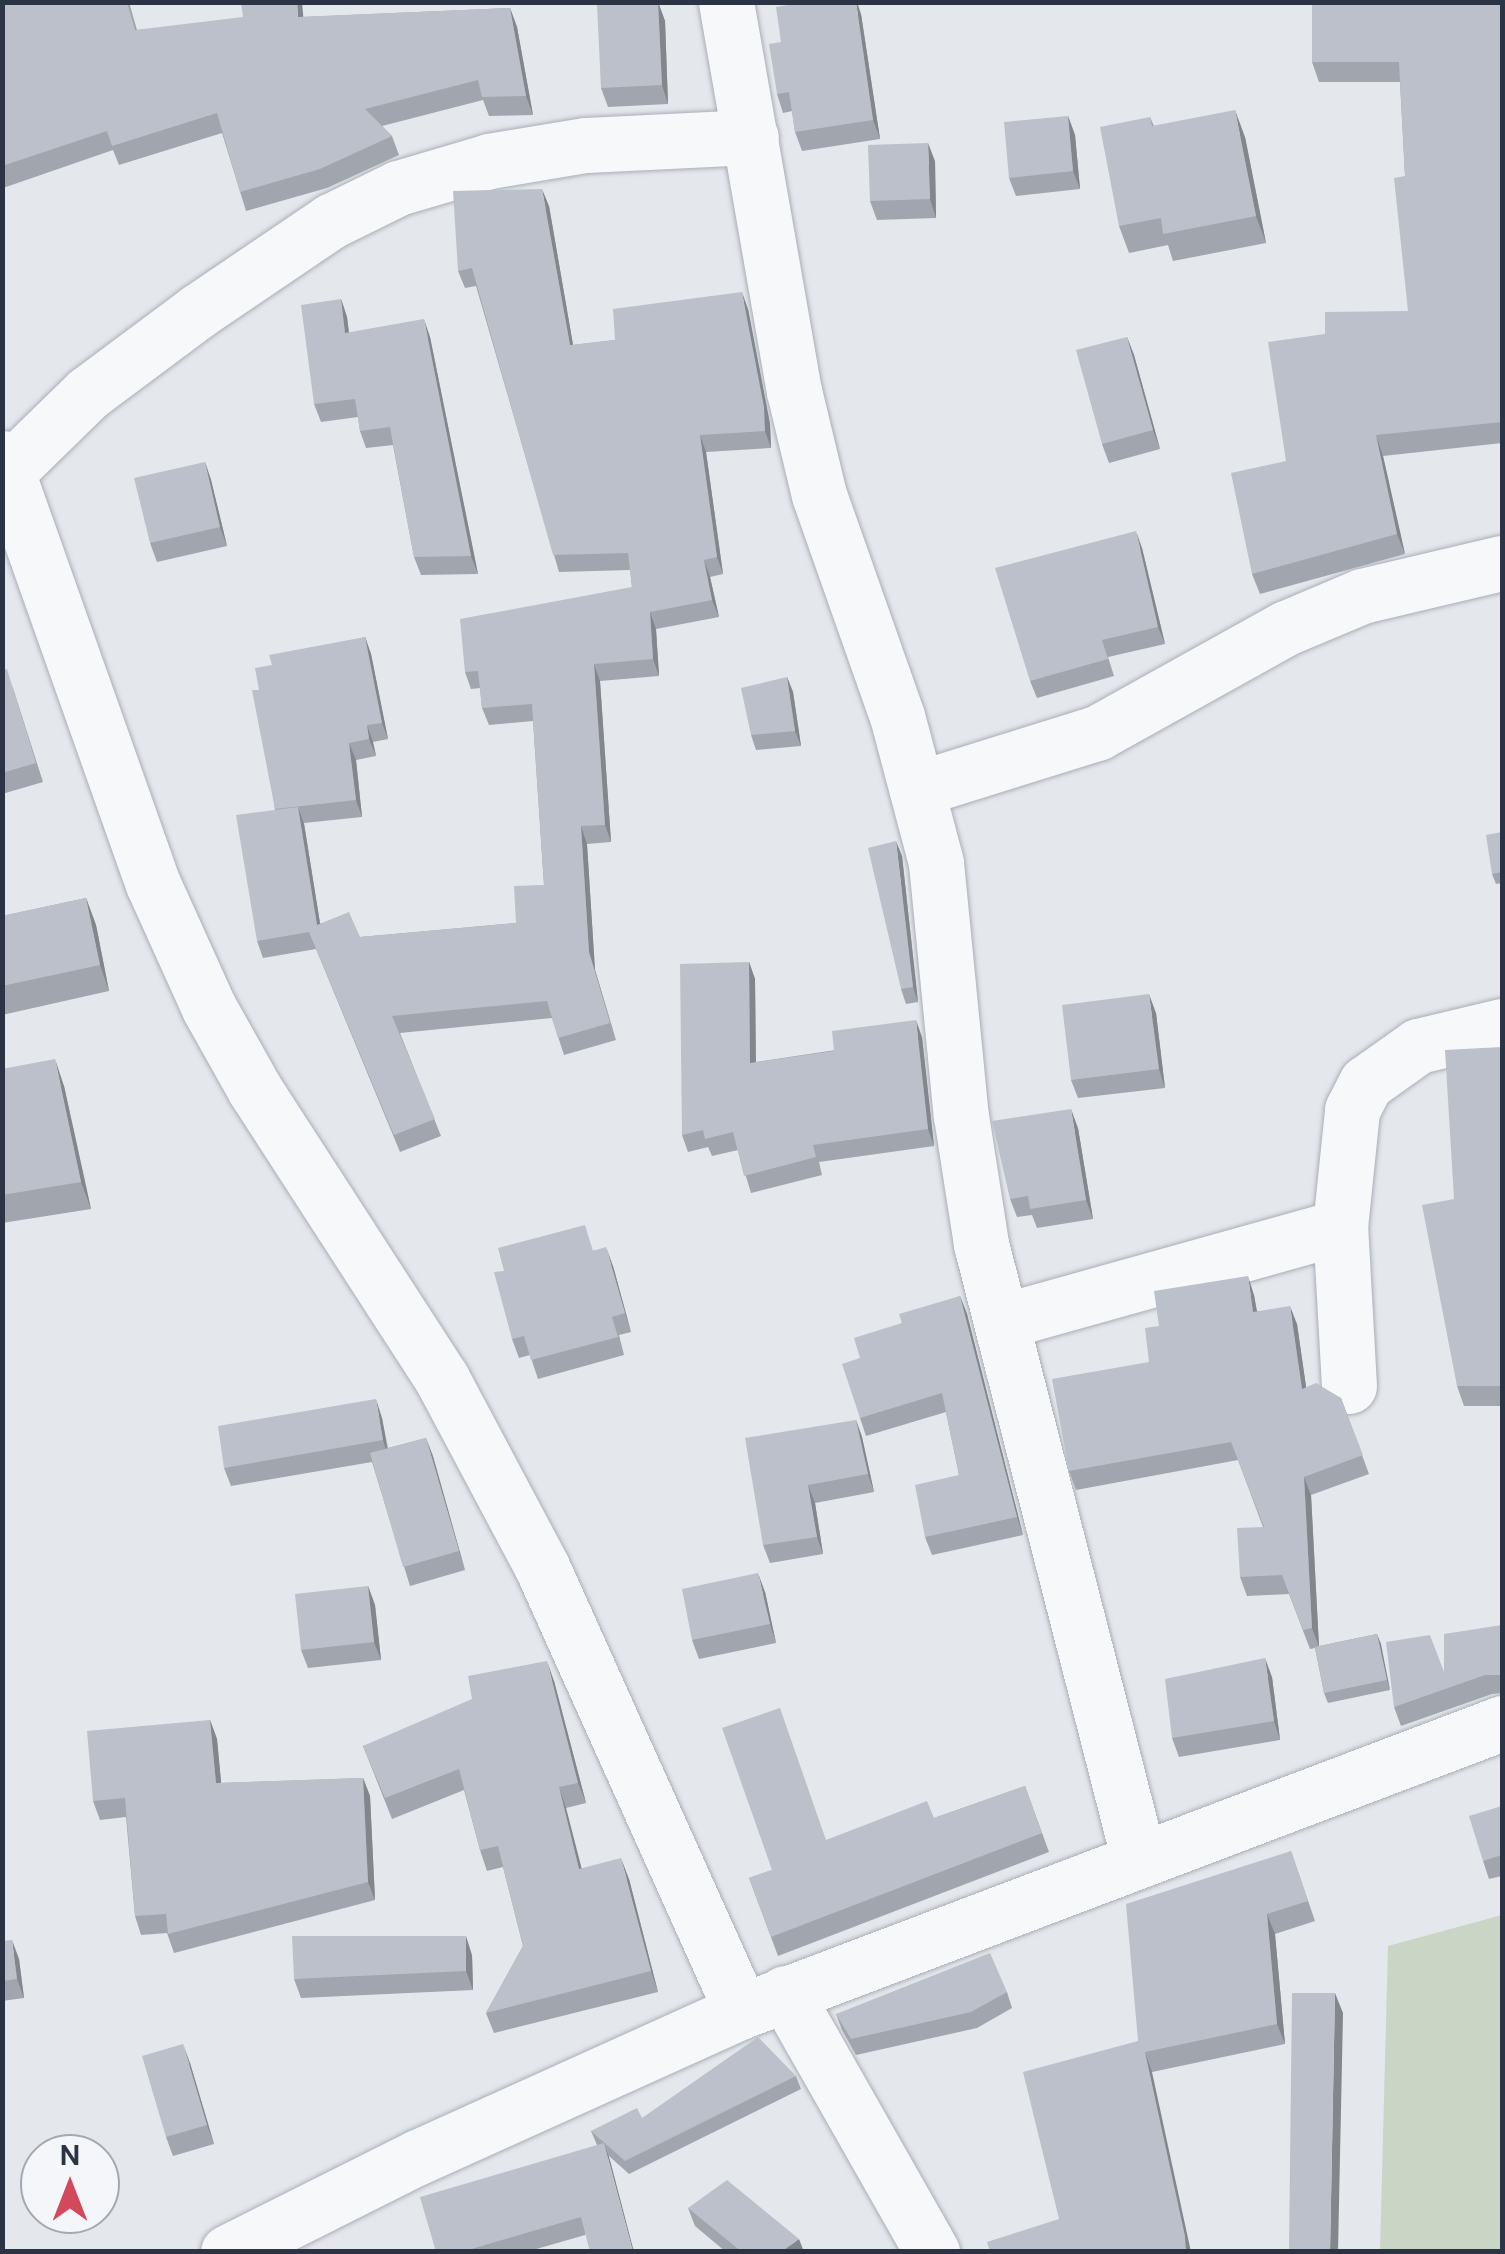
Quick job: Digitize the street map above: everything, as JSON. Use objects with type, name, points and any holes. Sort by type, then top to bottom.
[{"type":"street","points":[[726,2],[794,391],[819,495],[916,789],[936,863],[969,1182],[1138,1856]]},
{"type":"street","points":[[750,137],[586,145],[489,162],[398,188],[332,222],[198,311],[88,392],[5,465],[152,884],[209,1008],[254,1090],[410,1323],[524,1534],[764,2002],[932,2252]]},
{"type":"street","points":[[916,789],[1097,733],[1286,628],[1362,596],[1502,563]]},
{"type":"street","points":[[1350,1386],[1340,1227],[1342,1157],[1352,1110],[1366,1082],[1418,1046],[1502,1026]]},
{"type":"street","points":[[1003,1321],[1340,1227]]},
{"type":"street","points":[[228,2252],[418,2157],[764,2002],[1138,1856],[1502,1723]]},
{"type":"green space","points":[[1502,1915],[1502,2251],[1380,2251],[1388,1946]]},
{"type":"building","points":[[2,2],[127,2],[135,30],[243,17],[241,2],[297,2],[298,17],[510,8],[526,96],[482,97],[478,80],[365,109],[392,136],[320,169],[240,192],[217,113],[112,146],[107,131],[2,166]]},
{"type":"building","points":[[658,2],[662,85],[601,88],[597,5]]},
{"type":"building","points":[[806,2],[856,2],[873,120],[795,132],[789,92],[777,94],[769,44],[781,42],[776,7]]},
{"type":"building","points":[[1312,2],[1502,2],[1502,422],[1376,435],[1397,534],[1252,574],[1231,473],[1286,461],[1268,342],[1325,334],[1325,312],[1408,311],[1394,178],[1405,176],[1399,62],[1312,62]]},
{"type":"building","points":[[1235,110],[1256,216],[1163,234],[1161,218],[1119,226],[1100,127],[1150,117],[1152,126]]},
{"type":"building","points":[[1068,116],[1073,171],[1009,178],[1004,122]]},
{"type":"building","points":[[928,143],[930,199],[870,201],[868,145]]},
{"type":"building","points":[[542,189],[570,345],[615,340],[613,309],[742,292],[765,431],[700,435],[717,557],[704,560],[712,600],[650,612],[653,659],[594,664],[605,825],[581,826],[589,952],[610,1023],[558,1038],[547,1001],[392,1016],[435,1119],[394,1135],[309,932],[257,941],[236,815],[298,807],[317,925],[349,912],[360,937],[516,923],[514,886],[544,885],[532,704],[482,708],[478,671],[465,672],[460,619],[632,587],[628,553],[553,555],[472,268],[458,271],[453,191]]},
{"type":"building","points":[[341,299],[345,333],[424,319],[471,556],[414,557],[390,427],[360,431],[355,399],[314,404],[301,305]]},
{"type":"building","points":[[1127,337],[1153,430],[1102,444],[1076,350]]},
{"type":"building","points":[[205,462],[220,527],[150,543],[134,478]]},
{"type":"building","points":[[1136,531],[1158,627],[1102,640],[1108,659],[1030,681],[995,568]]},
{"type":"building","points":[[365,637],[382,723],[367,725],[369,739],[349,743],[356,800],[275,809],[252,690],[259,690],[255,668],[272,665],[269,655]]},
{"type":"building","points":[[7,669],[36,763],[2,773],[2,671]]},
{"type":"building","points":[[787,677],[795,731],[751,735],[741,688]]},
{"type":"building","points":[[1502,832],[1502,872],[1492,874],[1486,835]]},
{"type":"building","points":[[896,841],[913,987],[901,989],[868,848]]},
{"type":"building","points":[[86,898],[100,965],[2,986],[2,916]]},
{"type":"building","points":[[749,962],[750,1063],[834,1051],[832,1031],[916,1020],[928,1129],[813,1145],[816,1157],[744,1176],[733,1132],[705,1139],[703,1130],[682,1135],[680,964]]},
{"type":"building","points":[[1149,994],[1159,1069],[1071,1080],[1062,1005]]},
{"type":"building","points":[[1502,1047],[1502,1386],[1457,1386],[1422,1205],[1454,1199],[1445,1050]]},
{"type":"building","points":[[55,1059],[81,1182],[2,1195],[2,1069]]},
{"type":"building","points":[[1071,1109],[1086,1200],[1030,1209],[1028,1196],[1010,1199],[992,1121]]},
{"type":"building","points":[[585,1225],[593,1251],[606,1247],[625,1313],[612,1317],[618,1337],[531,1360],[524,1336],[512,1339],[494,1272],[504,1271],[498,1248]]},
{"type":"building","points":[[1248,1276],[1253,1312],[1290,1306],[1302,1389],[1316,1383],[1341,1398],[1363,1455],[1304,1477],[1312,1628],[1303,1630],[1282,1575],[1240,1577],[1237,1528],[1264,1527],[1231,1442],[1069,1471],[1052,1379],[1149,1362],[1145,1328],[1159,1326],[1154,1291]]},
{"type":"building","points":[[960,1296],[1017,1517],[925,1537],[915,1485],[959,1475],[942,1393],[860,1418],[842,1364],[860,1358],[854,1338],[902,1323],[899,1314]]},
{"type":"building","points":[[376,1399],[383,1440],[224,1468],[218,1426]]},
{"type":"building","points":[[856,1420],[868,1474],[808,1485],[817,1537],[763,1545],[745,1438]]},
{"type":"building","points":[[426,1438],[459,1551],[403,1567],[370,1453]]},
{"type":"building","points":[[758,1573],[770,1624],[692,1640],[682,1589]]},
{"type":"building","points":[[368,1586],[374,1642],[301,1650],[295,1594]]},
{"type":"building","points":[[1502,1625],[1502,1675],[1485,1675],[1394,1707],[1386,1642],[1430,1635],[1444,1672],[1444,1634]]},
{"type":"building","points":[[1377,1634],[1387,1680],[1324,1693],[1315,1647]]},
{"type":"building","points":[[1265,1658],[1274,1721],[1172,1738],[1165,1679]]},
{"type":"building","points":[[547,1661],[578,1783],[559,1787],[579,1869],[621,1858],[651,1971],[486,2013],[523,1946],[498,1846],[480,1850],[459,1769],[385,1798],[363,1746],[472,1699],[468,1676]]},
{"type":"building","points":[[780,1708],[826,1840],[927,1801],[934,1818],[1025,1786],[1042,1833],[771,1937],[749,1878],[772,1870],[722,1728]]},
{"type":"building","points":[[210,1720],[216,1783],[363,1778],[368,1882],[168,1934],[166,1914],[135,1916],[125,1798],[93,1801],[87,1731]]},
{"type":"building","points":[[1502,1806],[1502,1855],[1483,1861],[1469,1816]]},
{"type":"building","points":[[1291,1851],[1308,1901],[1267,1914],[1277,2024],[1145,2052],[1186,2252],[990,2252],[987,2242],[1059,2219],[1023,2072],[1138,2041],[1126,1904]]},
{"type":"building","points":[[292,1936],[466,1936],[466,1971],[294,1979]]},
{"type":"building","points":[[12,1940],[17,1979],[2,1981],[2,1941]]},
{"type":"building","points":[[990,1953],[1007,1992],[971,2012],[851,2039],[836,2014]]},
{"type":"building","points":[[1292,1993],[1335,1993],[1330,2252],[1289,2252]]},
{"type":"building","points":[[758,2037],[796,2076],[625,2161],[591,2131],[637,2108],[642,2118]]},
{"type":"building","points":[[183,2044],[207,2125],[166,2137],[142,2056]]},
{"type":"building","points":[[604,2143],[633,2252],[590,2252],[581,2217],[461,2252],[436,2252],[420,2197]]},
{"type":"building","points":[[727,2180],[799,2239],[781,2252],[742,2252],[688,2208]]}]
